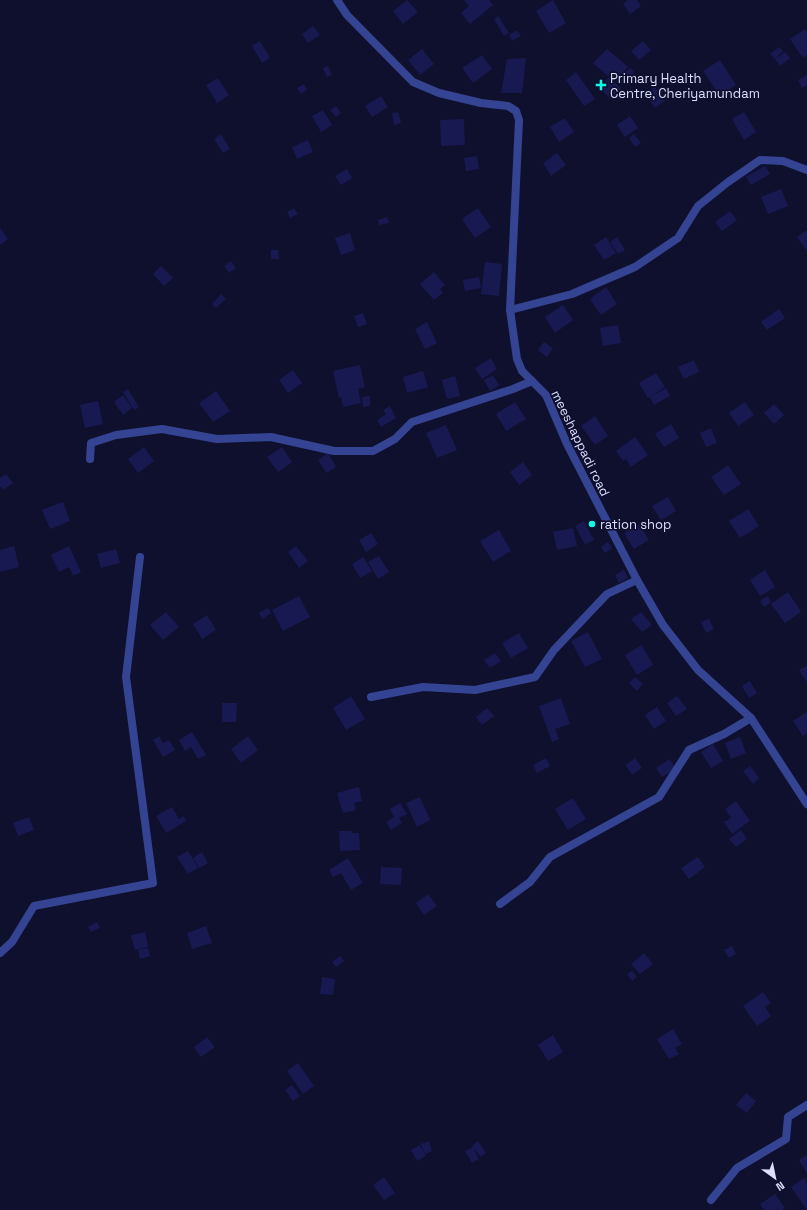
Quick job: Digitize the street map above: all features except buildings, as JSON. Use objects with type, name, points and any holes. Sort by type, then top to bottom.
[{"type":"street","name":"meeshappadi road","points":[[337,0],[347,15],[413,82],[440,93],[481,103],[508,106],[516,111],[519,120],[510,310],[517,359],[522,370],[546,395],[567,444],[637,580],[663,625],[698,670],[751,718],[807,804]]},
{"type":"street","points":[[510,310],[572,294],[635,267],[678,238],[698,206],[728,182],[760,160],[783,161],[807,170]]},
{"type":"street","points":[[90,459],[91,443],[116,435],[162,429],[217,439],[271,437],[334,451],[373,451],[395,439],[412,422],[513,389],[532,381]]},
{"type":"street","points":[[0,953],[12,942],[34,906],[153,883],[126,677],[140,557]]},
{"type":"street","points":[[371,697],[423,687],[475,690],[535,677],[554,650],[607,594],[637,580]]},
{"type":"street","points":[[500,904],[530,882],[550,857],[659,797],[689,750],[751,718]]},
{"type":"street","points":[[711,1200],[736,1168],[786,1139],[788,1117],[807,1105]]},
{"type":"place","name":"Primary Health Centre, Cheriyamundam","points":[[601,85]]},
{"type":"place","name":"ration shop","points":[[592,524]]}]
